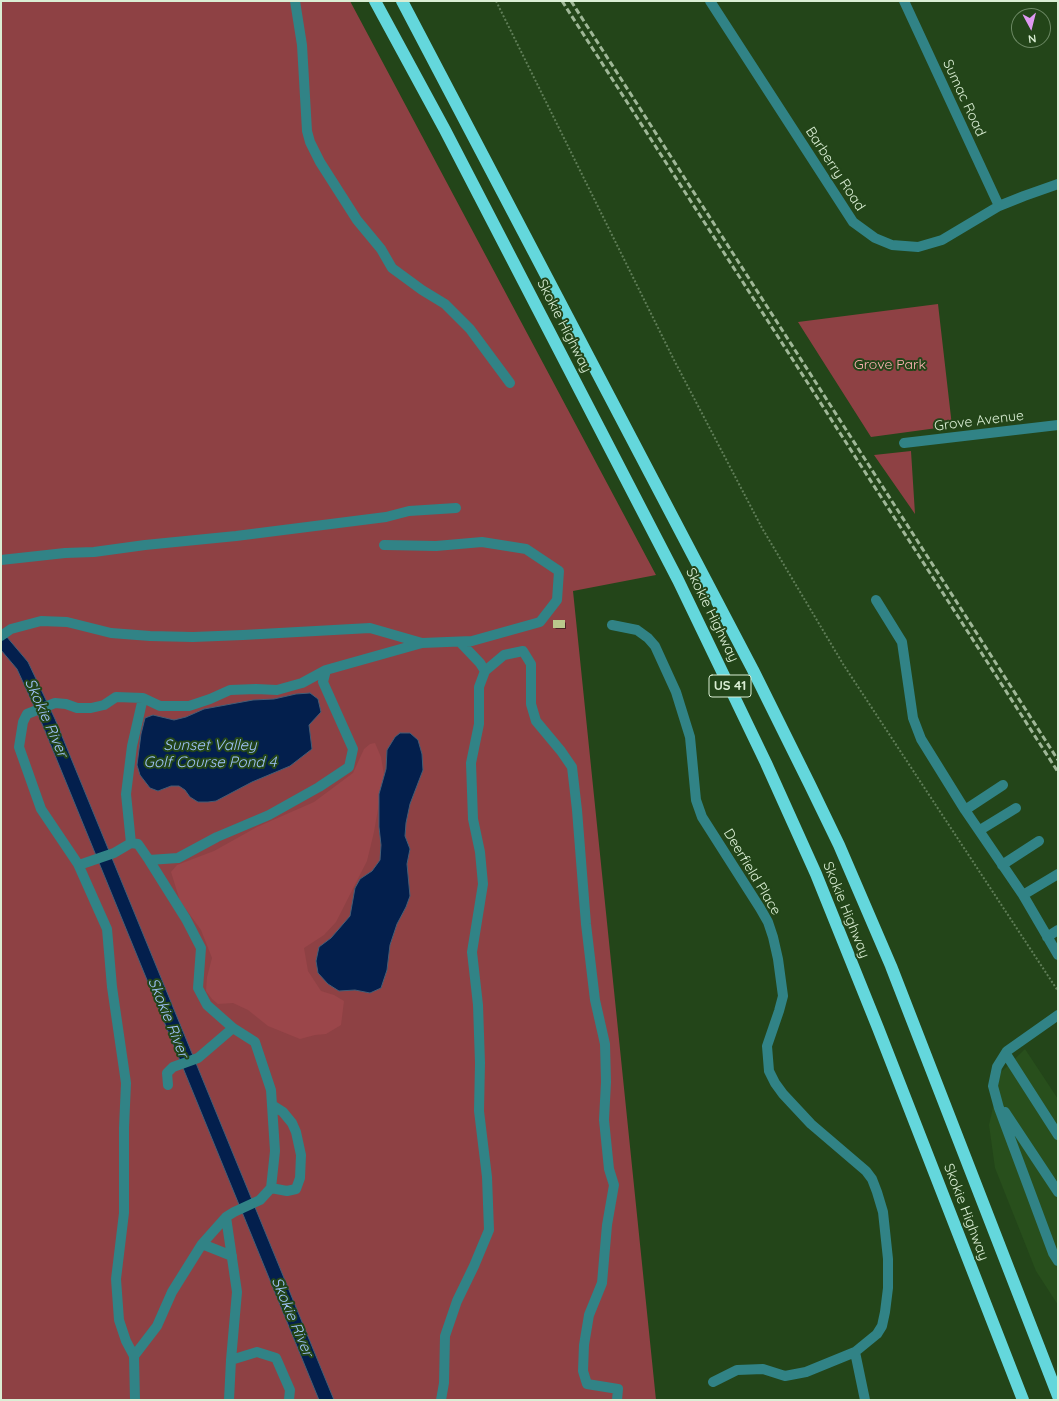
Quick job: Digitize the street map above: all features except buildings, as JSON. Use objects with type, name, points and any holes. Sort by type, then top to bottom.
[{"type":"highway","name":"Skokie Highway","points":[[375,1],[445,130],[678,580],[718,660],[766,763],[816,874],[878,1028],[1022,1400]]},
{"type":"highway","name":"Skokie Highway","points":[[402,1],[753,670],[836,839],[891,966],[1058,1396]]},
{"type":"street","points":[[295,1],[302,45],[308,131],[310,142],[320,162],[357,220],[381,249],[392,268],[422,290],[445,304],[470,329],[510,383]]},
{"type":"street","name":"Barberry Road","points":[[710,1],[853,222],[875,238],[892,245],[918,247],[942,240],[999,206],[1058,184]]},
{"type":"street","name":"Sumac Road","points":[[904,1],[999,206]]},
{"type":"street","name":"Grove Avenue","points":[[904,443],[1058,425]]},
{"type":"street","points":[[1,560],[65,553],[94,552],[144,545],[236,536],[386,517],[409,511],[456,508]]},
{"type":"street","points":[[135,1400],[134,1356],[126,1341],[118,1320],[116,1279],[124,1213],[124,1128],[126,1083],[112,987],[107,929],[79,865],[41,809],[20,748],[23,722],[27,714],[55,703],[66,704],[77,708],[91,708],[104,705],[116,697],[143,698],[160,706],[189,706],[230,690],[277,690],[302,683],[326,670],[422,643],[472,641],[540,622],[557,600],[559,571],[526,549],[482,542],[436,546],[384,545]]},
{"type":"street","points":[[876,600],[902,642],[913,718],[921,739],[965,810],[1023,895],[1058,955]]},
{"type":"street","points":[[1,636],[11,629],[41,621],[67,622],[111,633],[193,637],[370,628],[422,643]]},
{"type":"street","name":"Deerfield Place","points":[[612,625],[637,630],[648,638],[655,646],[676,692],[690,737],[696,800],[702,817],[760,908],[774,937],[783,996],[768,1046],[770,1071],[775,1083],[783,1094],[811,1124],[866,1171],[872,1179],[883,1212],[888,1260],[885,1312],[882,1326],[877,1334],[855,1352],[806,1372],[785,1376],[763,1369],[737,1370],[713,1382]]},
{"type":"street","points":[[460,642],[480,663],[485,671]]},
{"type":"street","points":[[441,1400],[444,1383],[445,1336],[457,1301],[489,1230],[487,1177],[479,1111],[480,1063],[478,1005],[472,952],[483,884],[480,852],[473,819],[471,763],[478,724],[479,687],[485,671],[504,655],[523,651],[531,664],[531,704],[536,721],[561,751],[572,768],[577,810],[586,924],[595,1000],[605,1044],[606,1082],[604,1120],[609,1169],[614,1185],[607,1225],[602,1283],[589,1315],[584,1345],[583,1371],[587,1384],[618,1389],[617,1400]]},
{"type":"street","points":[[149,860],[178,858],[217,837],[269,815],[318,787],[349,767],[353,749],[323,682],[326,670]]},
{"type":"street","points":[[131,842],[126,794],[132,746],[143,698]]},
{"type":"street","points":[[965,810],[1003,785]]},
{"type":"street","points":[[980,830],[1016,808]]},
{"type":"street","points":[[1002,865],[1039,841]]},
{"type":"street","points":[[79,865],[114,853],[131,842],[138,844],[186,919],[201,948],[198,988],[207,1005],[233,1028],[255,1042],[271,1090],[275,1151],[271,1188],[260,1200],[236,1210],[226,1217],[202,1244],[172,1292],[157,1326],[134,1356]]},
{"type":"street","points":[[1023,895],[1058,874]]},
{"type":"street","points":[[1047,937],[1058,930]]},
{"type":"street","points":[[1058,1015],[1007,1051],[997,1067],[994,1086],[997,1101],[1055,1249],[1058,1261]]},
{"type":"street","points":[[168,1085],[167,1073],[174,1068],[198,1058],[233,1028]]},
{"type":"street","points":[[1006,1054],[1058,1135]]},
{"type":"street","points":[[997,1101],[1058,1192]]},
{"type":"street","points":[[271,1188],[287,1191],[296,1189],[300,1178],[301,1155],[296,1132],[292,1123],[283,1112],[272,1105]]},
{"type":"street","points":[[226,1217],[237,1292],[229,1400]]},
{"type":"street","points":[[202,1244],[232,1256]]},
{"type":"street","points":[[231,1360],[257,1352],[276,1358],[290,1390],[288,1400]]},
{"type":"street","points":[[855,1352],[865,1400]]},
{"type":"path","points":[[496,1],[674,360],[762,528],[843,664],[1058,991]]},
{"type":"shaded area","points":[[375,743],[381,757],[384,775],[374,832],[367,861],[336,922],[324,935],[304,948],[308,971],[321,991],[334,995],[344,1001],[341,1025],[326,1034],[300,1039],[268,1026],[248,1010],[233,1003],[218,1004],[212,999],[206,991],[207,977],[212,958],[201,930],[180,901],[171,872],[177,865],[214,851],[257,827],[314,802],[353,773],[364,749],[370,744]]},
{"type":"shaded area","points":[[1025,1049],[1058,1099],[1058,1305],[1036,1271],[995,1168],[989,1125],[1001,1072]]},
{"type":"green space","points":[[1,1],[350,1],[656,575],[573,591],[656,1400],[1,1400]]},
{"type":"green space","name":"Grove Park","points":[[938,304],[952,426],[871,437],[798,322]]},
{"type":"green space","points":[[911,451],[915,514],[874,455]]},
{"type":"water","name":"Skokie River","points":[[1,630],[28,662],[55,719],[334,1400],[319,1400],[43,726],[17,669],[1,650]]},
{"type":"water","name":"Sunset Valley Golf Course Pond 4","points":[[310,693],[318,699],[321,712],[309,725],[312,749],[290,766],[252,782],[216,801],[208,802],[198,802],[190,797],[185,790],[179,786],[171,786],[158,791],[150,788],[140,775],[137,765],[141,734],[145,718],[153,715],[174,720],[186,717],[204,709],[253,700],[274,699],[296,694]]},
{"type":"water","points":[[400,733],[410,733],[418,740],[422,754],[423,770],[410,804],[406,823],[405,836],[410,849],[407,864],[410,896],[397,924],[390,945],[387,970],[381,988],[370,993],[355,990],[339,991],[328,984],[318,973],[316,961],[319,947],[331,938],[350,916],[355,888],[360,879],[372,871],[380,860],[381,845],[379,827],[379,794],[386,769],[387,750],[395,737]]},
{"type":"railway","points":[[562,1],[1058,772]]},
{"type":"railway","points":[[571,1],[1058,760]]}]
